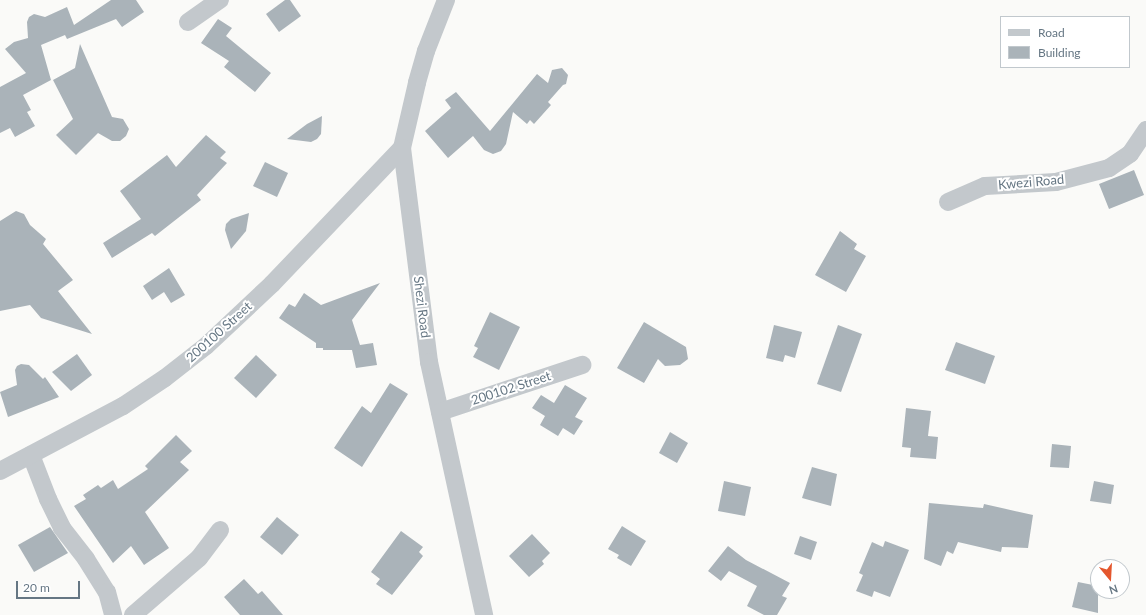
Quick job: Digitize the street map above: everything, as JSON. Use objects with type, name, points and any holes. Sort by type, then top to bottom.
[{"type":"street","points":[[188,22],[220,0]]},
{"type":"street","name":"Shezi Road","points":[[446,0],[426,51],[416,83],[402,148],[429,362],[484,615]]},
{"type":"street","name":"Kwezi Road","points":[[948,202],[985,186],[1056,182],[1109,168],[1130,154],[1146,130]]},
{"type":"street","name":"200100 Street","points":[[0,471],[123,406],[165,378],[206,346],[272,284],[402,148]]},
{"type":"street","name":"200102 Street","points":[[440,412],[582,365]]},
{"type":"street","points":[[31,455],[48,499],[62,528],[86,559],[107,592],[113,615]]},
{"type":"street","points":[[133,615],[199,558],[220,530]]},
{"type":"building","points":[[111,0],[136,0],[144,12],[122,27],[116,19],[67,39],[65,35],[41,45],[51,80],[23,95],[31,110],[27,112],[35,126],[15,137],[10,128],[0,133],[0,87],[26,73],[5,49],[14,42],[28,38],[27,22],[29,17],[34,14],[45,17],[67,7],[74,25]]},
{"type":"building","points":[[285,0],[290,0],[301,16],[279,32],[266,14]]},
{"type":"building","points":[[218,19],[232,28],[226,36],[271,73],[255,92],[224,67],[229,61],[201,43]]},
{"type":"building","points":[[80,44],[112,117],[123,119],[129,129],[126,136],[120,141],[112,141],[98,133],[76,155],[56,135],[73,119],[53,80],[75,68]]},
{"type":"building","points":[[562,68],[568,75],[566,84],[563,85],[548,102],[551,105],[534,124],[530,120],[527,124],[513,112],[506,144],[501,151],[493,154],[484,150],[473,136],[448,158],[425,131],[451,108],[445,100],[456,92],[490,131],[537,74],[548,83],[552,70]]},
{"type":"building","points":[[322,116],[321,134],[317,139],[311,142],[287,139],[307,124]]},
{"type":"building","points":[[206,135],[226,152],[220,158],[227,163],[197,195],[201,200],[155,236],[152,233],[112,258],[103,243],[141,219],[120,191],[167,155],[176,167]]},
{"type":"building","points":[[265,162],[288,173],[277,197],[253,186]]},
{"type":"building","points":[[1134,170],[1144,195],[1109,209],[1099,184]]},
{"type":"building","points":[[16,211],[24,214],[30,225],[46,239],[43,244],[73,280],[58,291],[92,334],[41,318],[30,305],[0,311],[0,221]]},
{"type":"building","points":[[249,213],[246,231],[231,249],[225,230],[226,224],[231,219]]},
{"type":"building","points":[[840,231],[857,244],[854,249],[866,256],[846,292],[815,275]]},
{"type":"building","points":[[169,268],[185,295],[171,303],[164,292],[152,300],[143,286]]},
{"type":"building","points":[[380,283],[352,320],[360,345],[373,343],[377,365],[356,368],[352,350],[323,350],[323,348],[316,348],[316,343],[279,318],[289,304],[295,307],[304,293],[321,305]]},
{"type":"building","points":[[490,312],[520,327],[499,370],[473,357],[478,348],[474,346]]},
{"type":"building","points":[[644,322],[686,347],[688,359],[680,365],[665,366],[658,359],[644,383],[617,368]]},
{"type":"building","points":[[774,325],[802,332],[795,358],[785,355],[783,362],[766,358]]},
{"type":"building","points":[[838,325],[862,334],[841,392],[817,384]]},
{"type":"building","points":[[956,342],[995,356],[985,384],[945,370]]},
{"type":"building","points":[[77,354],[92,375],[71,391],[52,372]]},
{"type":"building","points":[[256,355],[277,375],[256,398],[234,378]]},
{"type":"building","points":[[21,364],[29,365],[43,379],[45,377],[59,397],[8,417],[0,392],[17,385],[15,370],[17,366]]},
{"type":"building","points":[[390,383],[408,394],[362,467],[334,448],[362,406],[371,413]]},
{"type":"building","points":[[565,385],[587,398],[575,417],[583,421],[574,435],[563,428],[558,436],[540,425],[545,416],[532,408],[541,395],[554,403]]},
{"type":"building","points":[[906,408],[931,411],[928,436],[938,437],[936,459],[910,457],[911,448],[902,447]]},
{"type":"building","points":[[670,432],[688,443],[677,463],[659,453]]},
{"type":"building","points":[[176,435],[192,451],[180,462],[189,470],[145,512],[169,548],[144,565],[131,546],[113,563],[74,506],[86,499],[83,495],[98,485],[101,488],[113,480],[118,489],[148,469],[145,466]]},
{"type":"building","points":[[1052,444],[1071,446],[1069,468],[1050,467]]},
{"type":"building","points":[[812,467],[837,474],[831,506],[802,498]]},
{"type":"building","points":[[724,481],[751,487],[745,516],[718,511]]},
{"type":"building","points":[[1094,481],[1114,485],[1111,504],[1090,501]]},
{"type":"building","points":[[929,503],[983,508],[984,504],[1033,515],[1028,548],[1002,547],[1001,552],[958,542],[953,554],[947,551],[941,566],[924,559]]},
{"type":"building","points":[[277,517],[299,535],[282,555],[260,537]]},
{"type":"building","points":[[622,526],[646,541],[631,566],[617,558],[619,555],[608,549]]},
{"type":"building","points":[[50,527],[68,553],[34,572],[18,545]]},
{"type":"building","points":[[401,531],[423,547],[419,552],[423,556],[392,595],[376,584],[380,579],[371,572]]},
{"type":"building","points":[[532,534],[550,553],[542,561],[544,564],[529,577],[509,556]]},
{"type":"building","points":[[800,536],[817,542],[811,560],[794,554]]},
{"type":"building","points":[[885,541],[909,550],[890,597],[874,591],[872,597],[856,591],[863,575],[859,573],[872,542],[883,547]]},
{"type":"building","points":[[728,546],[746,560],[790,583],[782,596],[787,598],[777,615],[764,615],[747,606],[757,586],[729,571],[721,581],[708,571]]},
{"type":"building","points":[[244,579],[258,594],[262,591],[283,615],[240,615],[224,597]]},
{"type":"building","points":[[1078,582],[1090,584],[1090,599],[1098,599],[1098,613],[1072,607]]}]
